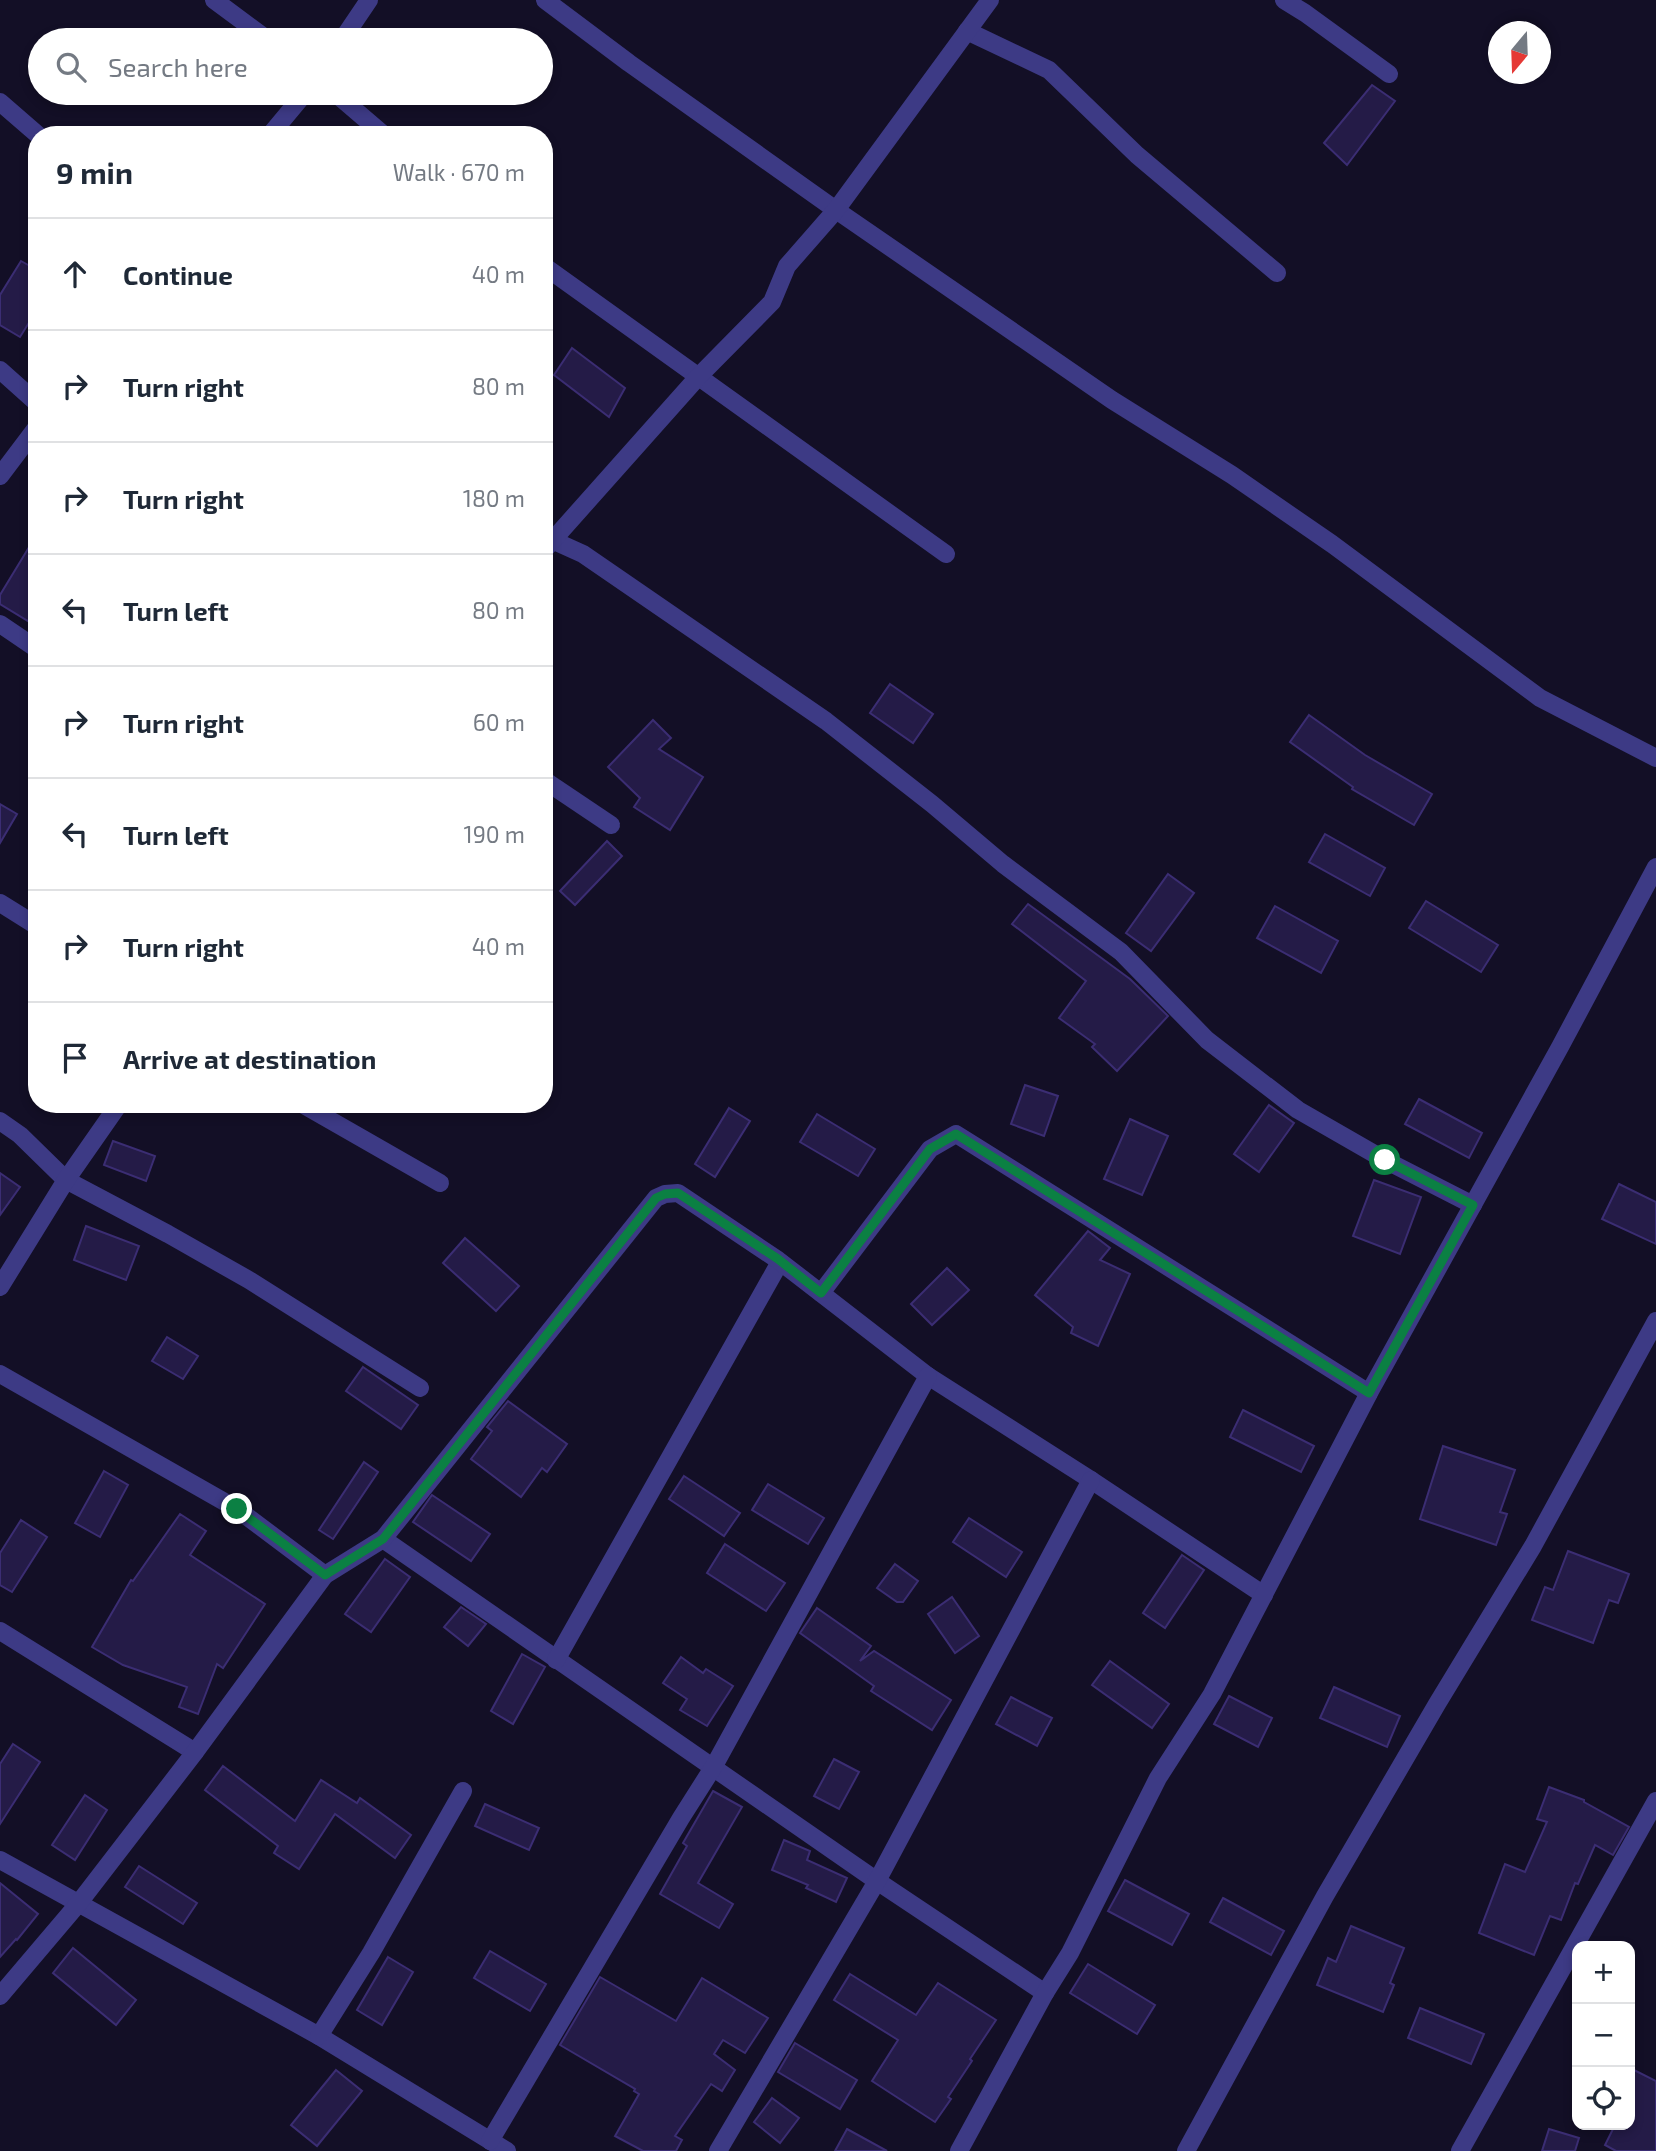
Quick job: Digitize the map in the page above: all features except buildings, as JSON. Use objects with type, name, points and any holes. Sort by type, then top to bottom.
[{"type":"street","points":[[214,0],[252,28]]},
{"type":"street","points":[[350,28],[369,0]]},
{"type":"street","points":[[545,0],[836,210],[1112,400],[1232,475],[1321,536],[1540,698],[1656,758]]},
{"type":"street","points":[[553,534],[698,377],[772,302],[788,266],[836,210],[990,0]]},
{"type":"street","points":[[1284,0],[1389,74]]},
{"type":"street","points":[[967,31],[1049,71],[1137,155],[1277,273]]},
{"type":"street","points":[[0,102],[28,126]]},
{"type":"street","points":[[278,126],[295,105]]},
{"type":"street","points":[[349,105],[374,126]]},
{"type":"street","points":[[553,272],[947,554]]},
{"type":"street","points":[[0,370],[28,396]]},
{"type":"street","points":[[0,476],[28,439]]},
{"type":"street","points":[[553,543],[583,554],[826,720],[1003,864],[1121,952],[1207,1040],[1298,1110],[1385,1160],[1473,1205]]},
{"type":"street","points":[[0,624],[28,643]]},
{"type":"street","points":[[553,786],[611,825]]},
{"type":"street","points":[[959,2151],[1045,1993],[1070,1953],[1158,1778],[1212,1694],[1369,1393],[1656,867]]},
{"type":"street","points":[[0,903],[28,920]]},
{"type":"street","points":[[0,1287],[66,1180],[113,1113]]},
{"type":"street","points":[[318,1113],[440,1182]]},
{"type":"street","points":[[0,1121],[20,1135],[66,1180],[249,1280],[420,1388]]},
{"type":"street","points":[[821,1293],[930,1149],[956,1134],[1369,1393]]},
{"type":"street","points":[[0,1996],[78,1904],[195,1752],[325,1575],[383,1539],[656,1198],[665,1194],[678,1193],[780,1262],[929,1376],[1264,1595]]},
{"type":"street","points":[[556,1660],[780,1262]]},
{"type":"street","points":[[1186,2151],[1325,1896],[1533,1546],[1656,1321]]},
{"type":"street","points":[[0,1374],[237,1509],[325,1575]]},
{"type":"street","points":[[490,2141],[714,1766],[929,1376]]},
{"type":"street","points":[[718,2151],[877,1881],[1091,1480]]},
{"type":"street","points":[[383,1539],[877,1881],[1045,1993]]},
{"type":"street","points":[[0,1632],[195,1752]]},
{"type":"street","points":[[319,2036],[371,1953],[463,1791]]},
{"type":"street","points":[[1460,2151],[1656,1801]]},
{"type":"street","points":[[0,1860],[319,2036],[507,2151]]},
{"type":"route","points":[[237,1509],[325,1575],[383,1539],[656,1198],[678,1193],[778,1259],[821,1293],[930,1149],[956,1134],[1369,1393],[1473,1205],[1385,1160]]}]
